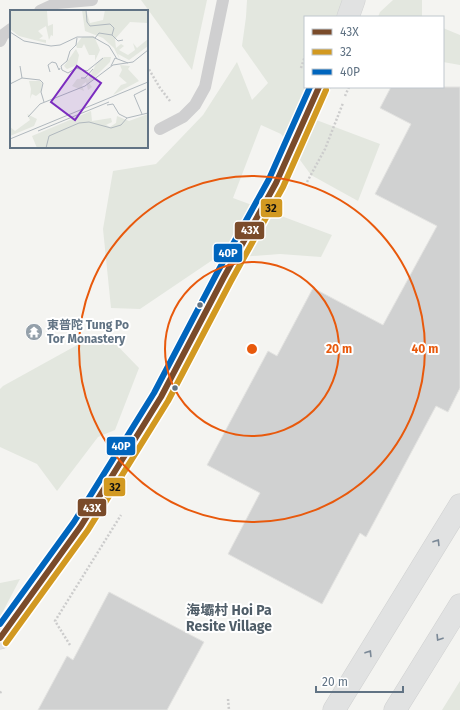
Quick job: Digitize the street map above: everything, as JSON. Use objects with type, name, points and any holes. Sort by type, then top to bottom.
[{"type":"main road","points":[[348,16],[354,0]]},
{"type":"main road","points":[[0,638],[81,526],[160,397],[276,183],[319,88]]},
{"type":"main road","points":[[334,710],[460,505]]},
{"type":"main road","points":[[395,710],[460,604]]},
{"type":"lane","points":[[42,10],[57,3],[92,0]]},
{"type":"lane","points":[[160,129],[183,117],[195,105],[205,87],[223,0]]},
{"type":"lane","points":[[0,41],[3,35],[10,30]]},
{"type":"path","points":[[148,68],[160,88],[183,117]]},
{"type":"path","points":[[304,188],[325,148],[349,88]]},
{"type":"path","points":[[228,699],[229,710]]},
{"type":"shaded area","points":[[141,0],[207,0],[192,70]]},
{"type":"shaded area","points":[[247,0],[343,0],[339,16],[304,16],[304,88],[317,88],[303,115],[380,144],[358,201],[311,175],[281,134],[261,125],[233,198],[332,235],[321,257],[280,254],[214,259],[140,309],[111,308],[103,229],[113,171],[156,164],[203,115],[237,62],[252,100],[268,83],[242,46]]},
{"type":"shaded area","points":[[393,0],[422,0],[422,16],[378,16],[380,12]]},
{"type":"shaded area","points":[[444,28],[460,35],[460,65],[444,62]]},
{"type":"shaded area","points":[[106,334],[139,368],[115,430],[98,437],[57,491],[37,464],[0,447],[0,389],[79,344]]},
{"type":"shaded area","points":[[20,579],[0,617],[0,583]]},
{"type":"shaded area","points":[[460,681],[460,710],[442,710]]},
{"type":"building","points":[[460,87],[460,388],[448,412],[436,406],[366,537],[360,533],[322,604],[228,554],[260,493],[207,465],[268,351],[277,356],[313,288],[383,325],[437,226],[375,194],[411,124],[380,108],[390,88]]},
{"type":"building","points":[[109,592],[204,642],[167,710],[38,710],[67,656],[73,660]]},
{"type":"transit line","name":"40P","points":[[0,624],[74,522],[154,393],[217,273],[269,179],[310,88]]},
{"type":"transit line","name":"43X","points":[[0,638],[81,526],[161,397],[224,277],[276,183],[319,88]]},
{"type":"transit line","name":"32","points":[[6,643],[88,530],[168,401],[231,281],[283,187],[326,90]]},
{"type":"place","name":"東普陀 Tung Po Tor Monastery","points":[[34,332]]},
{"type":"district","name":"海壩村 Hoi Pa Resite Village","points":[[229,618]]}]
